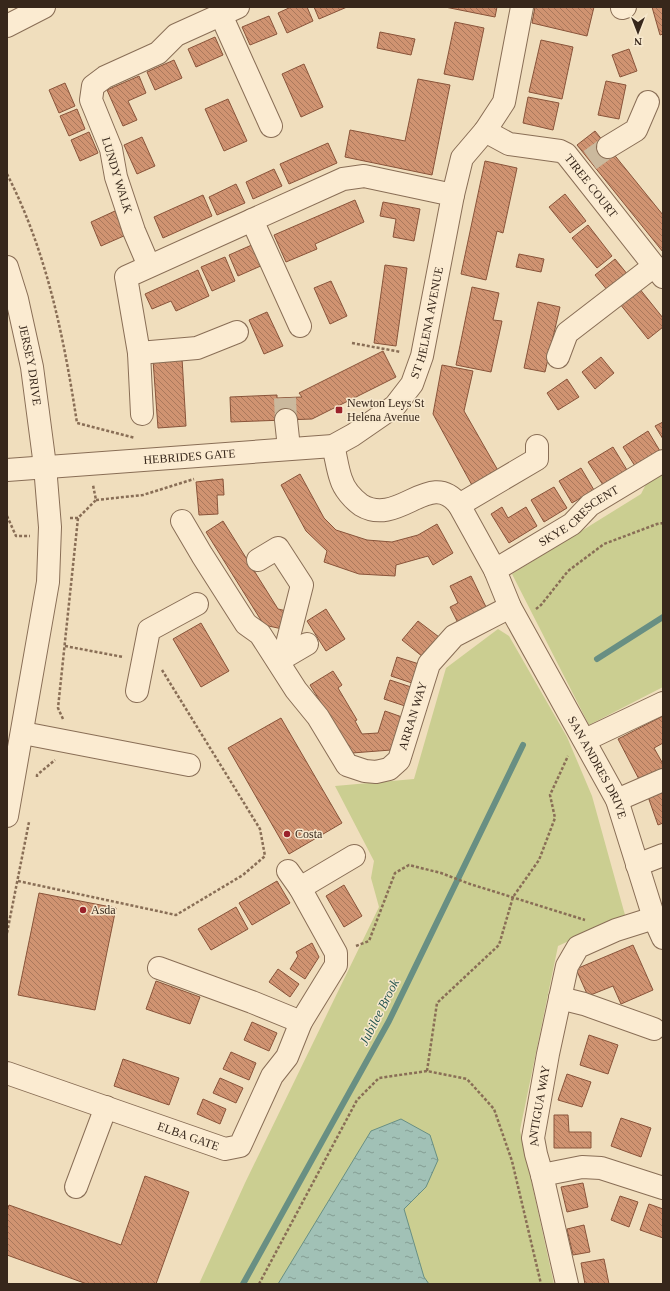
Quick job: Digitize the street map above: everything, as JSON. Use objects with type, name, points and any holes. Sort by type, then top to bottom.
[{"type":"street","points":[[7,26],[44,7]]},
{"type":"street","name":"ST HELENA AVENUE","points":[[333,446],[353,435],[396,406],[412,384],[422,356],[462,158],[485,131],[504,102],[522,7]]},
{"type":"street","name":"LUNDY WALK","points":[[149,266],[134,231],[116,177],[111,149],[91,100],[93,86],[104,77],[158,53],[176,35],[229,11],[231,38],[271,126]]},
{"type":"street","points":[[608,147],[636,130],[648,102]]},
{"type":"street","name":"TIREE COURT","points":[[485,131],[509,144],[560,151],[584,165],[658,271],[567,333],[558,357]]},
{"type":"street","points":[[142,414],[139,353],[126,277],[343,178],[364,176],[454,195]]},
{"type":"street","points":[[252,220],[300,326]]},
{"type":"street","name":"JERSEY DRIVE","points":[[7,267],[17,299],[32,367],[45,466],[50,527],[48,582],[23,733],[7,816]]},
{"type":"street","points":[[139,353],[196,348],[237,332]]},
{"type":"street","points":[[286,420],[289,448]]},
{"type":"street","points":[[333,446],[341,480],[354,500],[369,509],[385,511],[405,505],[428,492],[443,492],[454,499],[459,505],[495,570],[514,614]]},
{"type":"street","name":"HEBRIDES GATE","points":[[7,470],[289,448],[333,446]]},
{"type":"street","points":[[459,505],[537,459],[537,446]]},
{"type":"street","name":"SKYE CRESCENT","points":[[495,570],[572,524],[590,505],[663,461]]},
{"type":"street","name":"ARRAN WAY","points":[[182,521],[246,624],[260,634],[282,658],[296,690],[318,717],[347,765],[365,771],[388,769],[399,760],[429,664],[454,636],[514,614]]},
{"type":"street","points":[[258,560],[278,548],[302,585],[282,658]]},
{"type":"street","points":[[137,691],[142,661],[150,630],[197,604]]},
{"type":"street","name":"SAN ANDRES DRIVE","points":[[514,614],[617,800],[654,918],[663,938]]},
{"type":"street","points":[[282,658],[307,644]]},
{"type":"street","points":[[585,740],[663,703]]},
{"type":"street","points":[[23,733],[189,765]]},
{"type":"street","points":[[617,800],[663,780]]},
{"type":"street","points":[[638,865],[663,855]]},
{"type":"street","points":[[336,953],[294,879],[354,856]]},
{"type":"street","name":"ANTIGUA WAY","points":[[567,1284],[533,1138],[548,1054],[567,966],[578,947],[616,930],[654,918]]},
{"type":"street","name":"ELBA GATE","points":[[7,1073],[225,1149],[240,1146],[272,1076],[288,1057],[301,1022],[336,965],[336,953]]},
{"type":"street","points":[[159,968],[252,1002],[301,1022]]},
{"type":"street","points":[[560,998],[584,1004],[654,1029]]},
{"type":"street","points":[[76,1187],[106,1107]]},
{"type":"street","points":[[542,1175],[582,1167],[600,1168],[663,1188]]},
{"type":"path","points":[[7,174],[30,226],[54,295],[70,375],[77,423]]},
{"type":"path","points":[[352,344],[422,356]]},
{"type":"path","points":[[50,527],[54,517],[78,518],[96,500],[89,463]]},
{"type":"path","points":[[514,614],[541,605],[568,571],[604,544],[663,523]]},
{"type":"path","points":[[18,881],[176,915],[243,875],[265,856],[260,829],[165,672],[157,664],[65,646]]},
{"type":"path","points":[[427,1071],[437,1003],[499,944],[513,897],[539,860],[555,818],[550,794],[568,757],[565,750]]},
{"type":"path","points":[[336,953],[369,941],[395,874],[409,865],[441,873],[470,884],[616,930]]},
{"type":"path","points":[[258,1284],[357,1100],[379,1078],[427,1071],[467,1079],[494,1109],[512,1161],[541,1284]]},
{"type":"green space","points":[[663,472],[663,687],[589,725],[512,574],[641,494],[647,482]]},
{"type":"green space","points":[[498,629],[509,636],[567,737],[592,796],[625,915],[558,946],[520,1130],[554,1284],[199,1284],[245,1183],[379,907],[371,878],[374,861],[335,786],[414,779],[446,668]]},
{"type":"water","points":[[401,1119],[430,1135],[438,1160],[426,1187],[404,1209],[424,1277],[429,1284],[278,1284],[371,1131]]},
{"type":"building","points":[[291,7],[307,7],[313,21],[287,33],[278,13]]},
{"type":"building","points":[[314,7],[347,7],[319,19]]},
{"type":"building","points":[[445,7],[497,7],[495,17]]},
{"type":"building","points":[[535,7],[594,7],[587,36],[532,23]]},
{"type":"building","points":[[652,7],[663,7],[663,34],[660,35]]},
{"type":"building","points":[[269,16],[277,34],[250,45],[242,27]]},
{"type":"building","points":[[455,22],[484,28],[473,80],[444,74]]},
{"type":"building","points":[[380,32],[415,39],[411,55],[377,48]]},
{"type":"building","points":[[215,37],[223,55],[196,67],[188,49]]},
{"type":"building","points":[[541,40],[573,47],[562,99],[529,92]]},
{"type":"building","points":[[629,49],[637,71],[620,77],[612,55]]},
{"type":"building","points":[[174,60],[182,78],[155,90],[147,72]]},
{"type":"building","points":[[304,64],[323,107],[301,117],[282,74]]},
{"type":"building","points":[[139,76],[146,93],[128,101],[137,120],[123,126],[107,90]]},
{"type":"building","points":[[418,79],[450,85],[432,175],[345,157],[350,130],[405,141]]},
{"type":"building","points":[[606,81],[626,85],[619,119],[598,115]]},
{"type":"building","points":[[65,83],[75,106],[59,113],[49,90]]},
{"type":"building","points":[[528,97],[559,103],[553,130],[523,123]]},
{"type":"building","points":[[228,99],[247,141],[224,151],[205,109]]},
{"type":"building","points":[[77,109],[85,129],[69,136],[60,116]]},
{"type":"building","points":[[595,131],[663,215],[663,252],[577,145]]},
{"type":"building","points":[[89,132],[98,153],[80,161],[71,140]]},
{"type":"building","points":[[142,137],[155,166],[137,174],[124,145]]},
{"type":"building","points":[[328,143],[337,163],[289,184],[280,164]]},
{"type":"building","points":[[485,161],[517,168],[503,233],[497,231],[486,280],[461,274]]},
{"type":"building","points":[[274,169],[282,186],[253,199],[246,182]]},
{"type":"building","points":[[236,184],[245,203],[217,215],[209,197]]},
{"type":"building","points":[[565,194],[586,221],[570,233],[549,207]]},
{"type":"building","points":[[203,195],[212,216],[163,238],[154,217]]},
{"type":"building","points":[[355,200],[364,222],[315,244],[317,249],[286,262],[274,235]]},
{"type":"building","points":[[383,202],[420,209],[414,241],[393,237],[396,219],[380,216]]},
{"type":"building","points":[[115,211],[126,235],[101,246],[91,222]]},
{"type":"building","points":[[588,225],[612,256],[597,268],[572,238]]},
{"type":"building","points":[[254,244],[263,265],[238,276],[229,255]]},
{"type":"building","points":[[519,254],[544,259],[541,272],[516,267]]},
{"type":"building","points":[[225,257],[235,281],[212,291],[201,267]]},
{"type":"building","points":[[615,259],[628,275],[608,291],[595,275]]},
{"type":"building","points":[[385,265],[407,268],[396,346],[374,343]]},
{"type":"building","points":[[198,270],[209,296],[176,311],[171,301],[152,309],[145,294]]},
{"type":"building","points":[[331,281],[347,316],[330,324],[314,288]]},
{"type":"building","points":[[472,287],[499,293],[493,320],[502,321],[491,372],[456,365]]},
{"type":"building","points":[[639,288],[663,318],[663,327],[648,339],[620,304]]},
{"type":"building","points":[[538,302],[560,307],[545,372],[524,368]]},
{"type":"building","points":[[267,312],[283,346],[264,354],[249,320]]},
{"type":"building","points":[[383,351],[396,377],[312,419],[231,422],[230,397],[277,395],[277,398],[302,397],[299,393]]},
{"type":"building","points":[[601,357],[614,373],[595,389],[582,372]]},
{"type":"building","points":[[182,358],[186,426],[158,428],[153,360]]},
{"type":"building","points":[[442,365],[473,371],[464,411],[500,474],[473,487],[433,414]]},
{"type":"building","points":[[567,379],[579,397],[558,410],[547,393]]},
{"type":"building","points":[[663,422],[663,439],[655,426]]},
{"type":"building","points":[[648,431],[660,451],[635,466],[623,447]]},
{"type":"building","points":[[613,447],[627,470],[603,485],[588,462]]},
{"type":"building","points":[[581,468],[594,490],[572,503],[559,481]]},
{"type":"building","points":[[300,474],[324,518],[336,530],[367,540],[392,542],[418,535],[437,524],[453,553],[433,565],[428,556],[396,565],[395,576],[359,574],[324,562],[327,551],[306,531],[281,485]]},
{"type":"building","points":[[223,479],[224,495],[217,495],[218,514],[199,515],[196,482]]},
{"type":"building","points":[[554,487],[567,508],[544,522],[531,500]]},
{"type":"building","points":[[502,507],[508,518],[526,507],[537,526],[509,543],[491,514]]},
{"type":"building","points":[[223,521],[278,609],[291,612],[287,630],[264,625],[206,532]]},
{"type":"building","points":[[471,576],[487,609],[458,623],[450,607],[458,603],[450,586]]},
{"type":"building","points":[[326,609],[345,639],[326,651],[307,621]]},
{"type":"building","points":[[418,621],[439,637],[423,657],[402,640]]},
{"type":"building","points":[[201,623],[229,671],[201,687],[173,639]]},
{"type":"building","points":[[397,657],[419,664],[412,683],[391,676]]},
{"type":"building","points":[[333,671],[342,685],[338,688],[357,720],[355,721],[362,734],[378,733],[385,711],[402,717],[391,750],[352,753],[310,685]]},
{"type":"building","points":[[390,680],[411,687],[405,706],[384,699]]},
{"type":"building","points":[[663,716],[663,743],[654,748],[663,764],[663,774],[642,785],[618,739]]},
{"type":"building","points":[[281,718],[342,823],[289,854],[228,748]]},
{"type":"building","points":[[663,785],[663,823],[658,825],[646,791]]},
{"type":"building","points":[[277,881],[290,903],[252,925],[239,903]]},
{"type":"building","points":[[344,885],[362,916],[344,927],[326,896]]},
{"type":"building","points":[[39,893],[116,908],[95,1010],[18,995]]},
{"type":"building","points":[[236,907],[248,929],[211,950],[198,929]]},
{"type":"building","points":[[312,943],[319,957],[305,979],[290,969],[298,956],[296,952]]},
{"type":"building","points":[[633,945],[653,990],[621,1004],[613,986],[588,996],[576,969]]},
{"type":"building","points":[[278,969],[299,984],[290,997],[269,982]]},
{"type":"building","points":[[156,981],[200,997],[190,1024],[146,1009]]},
{"type":"building","points":[[252,1022],[277,1033],[269,1051],[244,1040]]},
{"type":"building","points":[[589,1035],[618,1045],[608,1074],[580,1065]]},
{"type":"building","points":[[231,1052],[256,1063],[249,1080],[223,1069]]},
{"type":"building","points":[[123,1059],[179,1078],[169,1105],[114,1086]]},
{"type":"building","points":[[567,1074],[591,1082],[582,1107],[558,1100]]},
{"type":"building","points":[[220,1078],[243,1088],[236,1103],[213,1093]]},
{"type":"building","points":[[203,1099],[226,1109],[220,1124],[197,1114]]},
{"type":"building","points":[[554,1115],[568,1115],[569,1132],[591,1132],[591,1148],[554,1148]]},
{"type":"building","points":[[621,1118],[651,1128],[641,1157],[611,1146]]},
{"type":"building","points":[[145,1176],[189,1192],[156,1284],[87,1284],[7,1255],[7,1211],[9,1205],[121,1245]]},
{"type":"building","points":[[583,1183],[588,1207],[567,1212],[561,1187]]},
{"type":"building","points":[[620,1196],[638,1202],[629,1227],[611,1220]]},
{"type":"building","points":[[649,1204],[663,1209],[663,1238],[640,1230]]},
{"type":"building","points":[[584,1225],[590,1252],[573,1255],[567,1229]]},
{"type":"building","points":[[604,1259],[609,1284],[585,1284],[581,1263]]},
{"type":"waterway","name":"Jubilee Brook","points":[[597,659],[663,617]]},
{"type":"waterway","name":"Jubilee Brook","points":[[243,1284],[389,1021],[523,745]]},
{"type":"tunnel","points":[[590,160],[608,147]]},
{"type":"tunnel","points":[[285,398],[286,420]]},
{"type":"place","name":"Newton Leys St Helena Avenue","points":[[339,410]]},
{"type":"place","name":"Costa","points":[[287,834]]},
{"type":"place","name":"Asda","points":[[83,910]]}]
